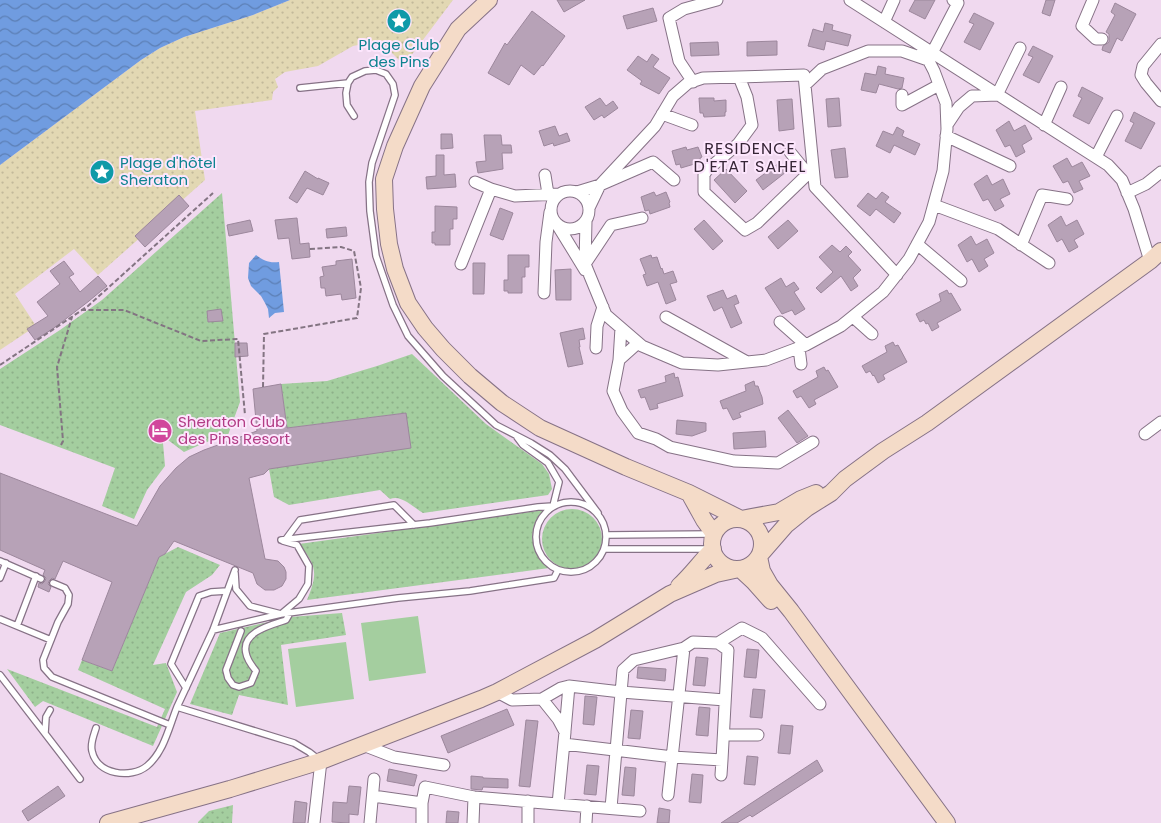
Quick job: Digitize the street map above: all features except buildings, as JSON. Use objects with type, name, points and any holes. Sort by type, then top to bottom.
[{"type":"main road","points":[[489,0],[458,29],[422,86],[395,146],[384,179],[389,244],[395,269],[408,303],[425,328],[443,349],[502,403],[540,428],[689,493],[756,527],[762,541],[762,549],[759,556],[762,570],[770,585],[947,823]]},
{"type":"main road","points":[[108,823],[321,761],[497,692],[595,640],[670,594],[716,574],[747,567],[754,563],[786,525],[808,508],[831,493],[883,451],[927,423],[1156,256]]},
{"type":"main road","points":[[670,594],[693,573],[714,542],[719,527],[725,522],[779,512],[835,483],[845,480]]},
{"type":"main road","points":[[689,493],[714,542],[715,556],[725,566],[740,569],[762,590],[784,616],[851,712],[934,823]]},
{"type":"street","points":[[693,82],[679,61],[669,18],[684,9],[717,0]]},
{"type":"street","points":[[850,0],[921,46],[930,56],[997,95],[1108,165],[1122,180],[1156,256]]},
{"type":"street","points":[[884,22],[894,0]]},
{"type":"street","points":[[586,221],[585,264],[606,315],[642,346],[682,362],[718,365],[766,360],[802,346],[841,326],[883,292],[909,259],[929,222],[943,171],[946,130],[946,103],[930,56],[958,3],[953,0]]},
{"type":"street","points":[[1093,0],[1082,26],[1096,39],[1102,39]]},
{"type":"street","points":[[1161,44],[1143,66],[1140,75],[1161,101]]},
{"type":"street","points":[[997,95],[1020,48]]},
{"type":"street","points":[[804,85],[822,69],[868,51],[902,51],[930,56]]},
{"type":"street","points":[[589,208],[600,185],[655,126],[673,96],[688,83],[703,78],[804,75],[810,172],[815,187],[896,275]]},
{"type":"street","points":[[739,77],[747,97],[752,125],[738,144],[707,170],[704,175],[704,192],[745,230],[757,223],[810,172]]},
{"type":"street","points":[[902,95],[902,105],[939,85]]},
{"type":"street","points":[[1044,125],[1061,87]]},
{"type":"street","points":[[946,130],[959,107],[972,96],[997,95]]},
{"type":"street","points":[[662,114],[692,124]]},
{"type":"street","points":[[1096,157],[1117,116]]},
{"type":"street","points":[[946,130],[1010,166]]},
{"type":"street","points":[[790,152],[810,172]]},
{"type":"street","points":[[475,182],[515,196],[554,194],[565,191],[577,192],[600,185],[653,162],[674,180]]},
{"type":"street","points":[[1128,193],[1146,184],[1161,172]]},
{"type":"street","points":[[544,293],[546,242],[551,204],[554,198],[545,175]]},
{"type":"street","points":[[461,264],[491,189]]},
{"type":"street","points":[[558,226],[570,230],[582,225],[586,221],[589,215],[589,208],[585,199],[577,192]]},
{"type":"street","points":[[1021,244],[1042,195],[1067,199]]},
{"type":"street","points":[[934,205],[998,229],[1049,264]]},
{"type":"street","points":[[550,210],[554,222],[591,280]]},
{"type":"street","points":[[585,264],[611,225],[642,218]]},
{"type":"street","points":[[917,244],[961,281]]},
{"type":"street","points":[[596,348],[597,326],[603,307]]},
{"type":"street","points":[[666,317],[747,362]]},
{"type":"street","points":[[853,317],[872,334]]},
{"type":"street","points":[[780,322],[802,346],[801,364]]},
{"type":"street","points":[[621,328],[619,360],[613,391],[622,411],[638,433],[670,446],[734,461],[778,463],[813,442]]},
{"type":"street","points":[[619,360],[638,342]]},
{"type":"street","points":[[1145,434],[1161,422]]},
{"type":"street","points":[[718,643],[742,628],[762,638],[820,704]]},
{"type":"street","points":[[611,808],[623,670],[634,660],[684,648],[693,642],[718,643],[728,650],[721,775]]},
{"type":"street","points":[[668,795],[684,648]]},
{"type":"street","points":[[497,692],[512,700],[542,699],[561,688],[569,686],[724,700]]},
{"type":"street","points":[[558,804],[569,686]]},
{"type":"street","points":[[542,699],[558,719],[565,732]]},
{"type":"street","points":[[724,735],[758,735]]},
{"type":"street","points":[[564,744],[673,757],[722,760]]},
{"type":"street","points":[[363,745],[394,757],[444,765]]},
{"type":"street","points":[[314,823],[321,761]]},
{"type":"street","points":[[370,823],[374,779]]},
{"type":"street","points":[[422,823],[422,802],[425,787],[474,796],[640,810]]},
{"type":"street","points":[[373,796],[422,802]]},
{"type":"street","points":[[473,823],[474,796]]},
{"type":"street","points":[[528,801],[528,823]]},
{"type":"street","points":[[586,823],[587,806]]},
{"type":"lane","points":[[354,116],[347,105],[346,93],[348,83],[352,77],[365,71],[376,70],[386,74],[393,84],[395,95],[372,163],[369,182],[370,211],[376,256],[392,305],[408,336],[443,376],[496,425],[516,435],[531,443],[550,455],[565,469],[603,520],[606,527],[605,549],[599,559],[591,566],[580,571],[558,570],[548,564],[541,556],[536,545],[538,522],[544,513],[553,506],[558,482],[548,463],[523,445],[516,435]]},
{"type":"lane","points":[[300,88],[348,83]]},
{"type":"lane","points":[[283,540],[414,525],[553,506],[565,502],[577,501],[588,505],[598,513]]},
{"type":"lane","points":[[283,540],[300,520],[394,505],[414,525]]},
{"type":"lane","points":[[607,535],[714,542]]},
{"type":"lane","points":[[281,614],[299,599],[308,584],[310,566],[297,545],[283,540]]},
{"type":"lane","points":[[605,549],[714,542]]},
{"type":"lane","points":[[0,578],[3,562],[38,577],[17,626]]},
{"type":"lane","points":[[96,728],[92,742],[92,752],[104,768],[116,772],[130,773],[146,766],[160,752],[177,707],[213,630],[235,570],[236,589],[250,606],[281,614]]},
{"type":"lane","points":[[213,630],[281,614],[554,578],[558,570]]},
{"type":"lane","points":[[53,583],[65,588],[70,595],[68,604],[43,660],[44,668],[52,677],[170,726]]},
{"type":"lane","points":[[186,688],[171,664],[198,596],[211,592],[227,591]]},
{"type":"lane","points":[[241,631],[226,670],[232,685],[239,687],[251,683],[256,671],[245,651],[246,643],[252,635],[266,626],[286,620],[290,613]]},
{"type":"lane","points":[[0,619],[51,640]]},
{"type":"lane","points":[[0,675],[80,779]]},
{"type":"lane","points":[[177,707],[294,743],[321,761]]},
{"type":"lane","points":[[44,733],[46,717],[50,710]]},
{"type":"path","points":[[0,365],[88,306],[213,193]]},
{"type":"path","points":[[263,387],[264,334],[357,318],[361,288],[354,251],[341,248],[310,250]]},
{"type":"path","points":[[82,310],[124,310],[201,340],[238,339],[245,415]]},
{"type":"path","points":[[61,445],[63,441],[57,367],[72,317]]},
{"type":"green space","points":[[222,193],[240,402],[228,435],[184,452],[168,440],[163,443],[165,466],[147,490],[134,519],[102,506],[115,468],[0,425],[0,369],[102,300]]},
{"type":"green space","points":[[412,354],[486,424],[542,464],[549,474],[552,489],[548,495],[423,513],[403,500],[398,498],[390,499],[380,490],[289,505],[274,497],[269,469],[406,413],[287,428],[281,384],[327,381]]},
{"type":"green space","points":[[572,509],[588,514],[593,518],[597,523],[602,539],[597,555],[593,560],[588,564],[572,569],[556,564],[551,560],[547,555],[542,539],[547,523],[551,518],[556,514]]},
{"type":"green space","points":[[544,510],[534,526],[533,544],[538,555],[549,568],[307,600],[313,583],[314,570],[309,558],[299,544]]},
{"type":"green space","points":[[178,547],[220,565],[212,575],[186,592],[153,665],[166,663],[177,692],[153,746],[43,701],[35,707],[7,669],[157,727],[165,709],[78,670],[82,660],[112,671],[159,557]]},
{"type":"green space","points":[[342,613],[346,635],[281,645],[288,705],[239,695],[232,715],[190,704],[220,633],[290,617]]},
{"type":"green space","points":[[418,616],[426,673],[369,681],[361,623]]},
{"type":"green space","points":[[346,642],[354,699],[296,707],[288,649]]},
{"type":"green space","points":[[233,805],[232,823],[198,823],[209,811]]},
{"type":"sand","name":"Plage d'hôtel Sheraton","points":[[290,0],[453,0],[404,65],[380,41],[353,46],[318,66],[285,72],[275,79],[278,87],[273,92],[272,100],[195,111],[205,180],[98,275],[74,249],[15,294],[36,326],[0,350],[0,165],[141,60],[160,48],[184,37],[253,15]]},
{"type":"water","points":[[0,0],[290,0],[253,15],[184,37],[160,48],[141,60],[0,165]]},
{"type":"water","points":[[256,255],[267,261],[279,262],[284,312],[275,313],[269,318],[265,303],[251,286],[248,278],[249,263]]},
{"type":"place","name":"Plage Club des Pins","points":[[399,21]]},
{"type":"place","name":"Plage d'hôtel Sheraton","points":[[102,172]]},
{"type":"place","name":"Sheraton Club des Pins Resort","points":[[160,431]]},
{"type":"district","name":"RESIDENCE D'ETAT SAHEL","points":[[750,157]]}]
